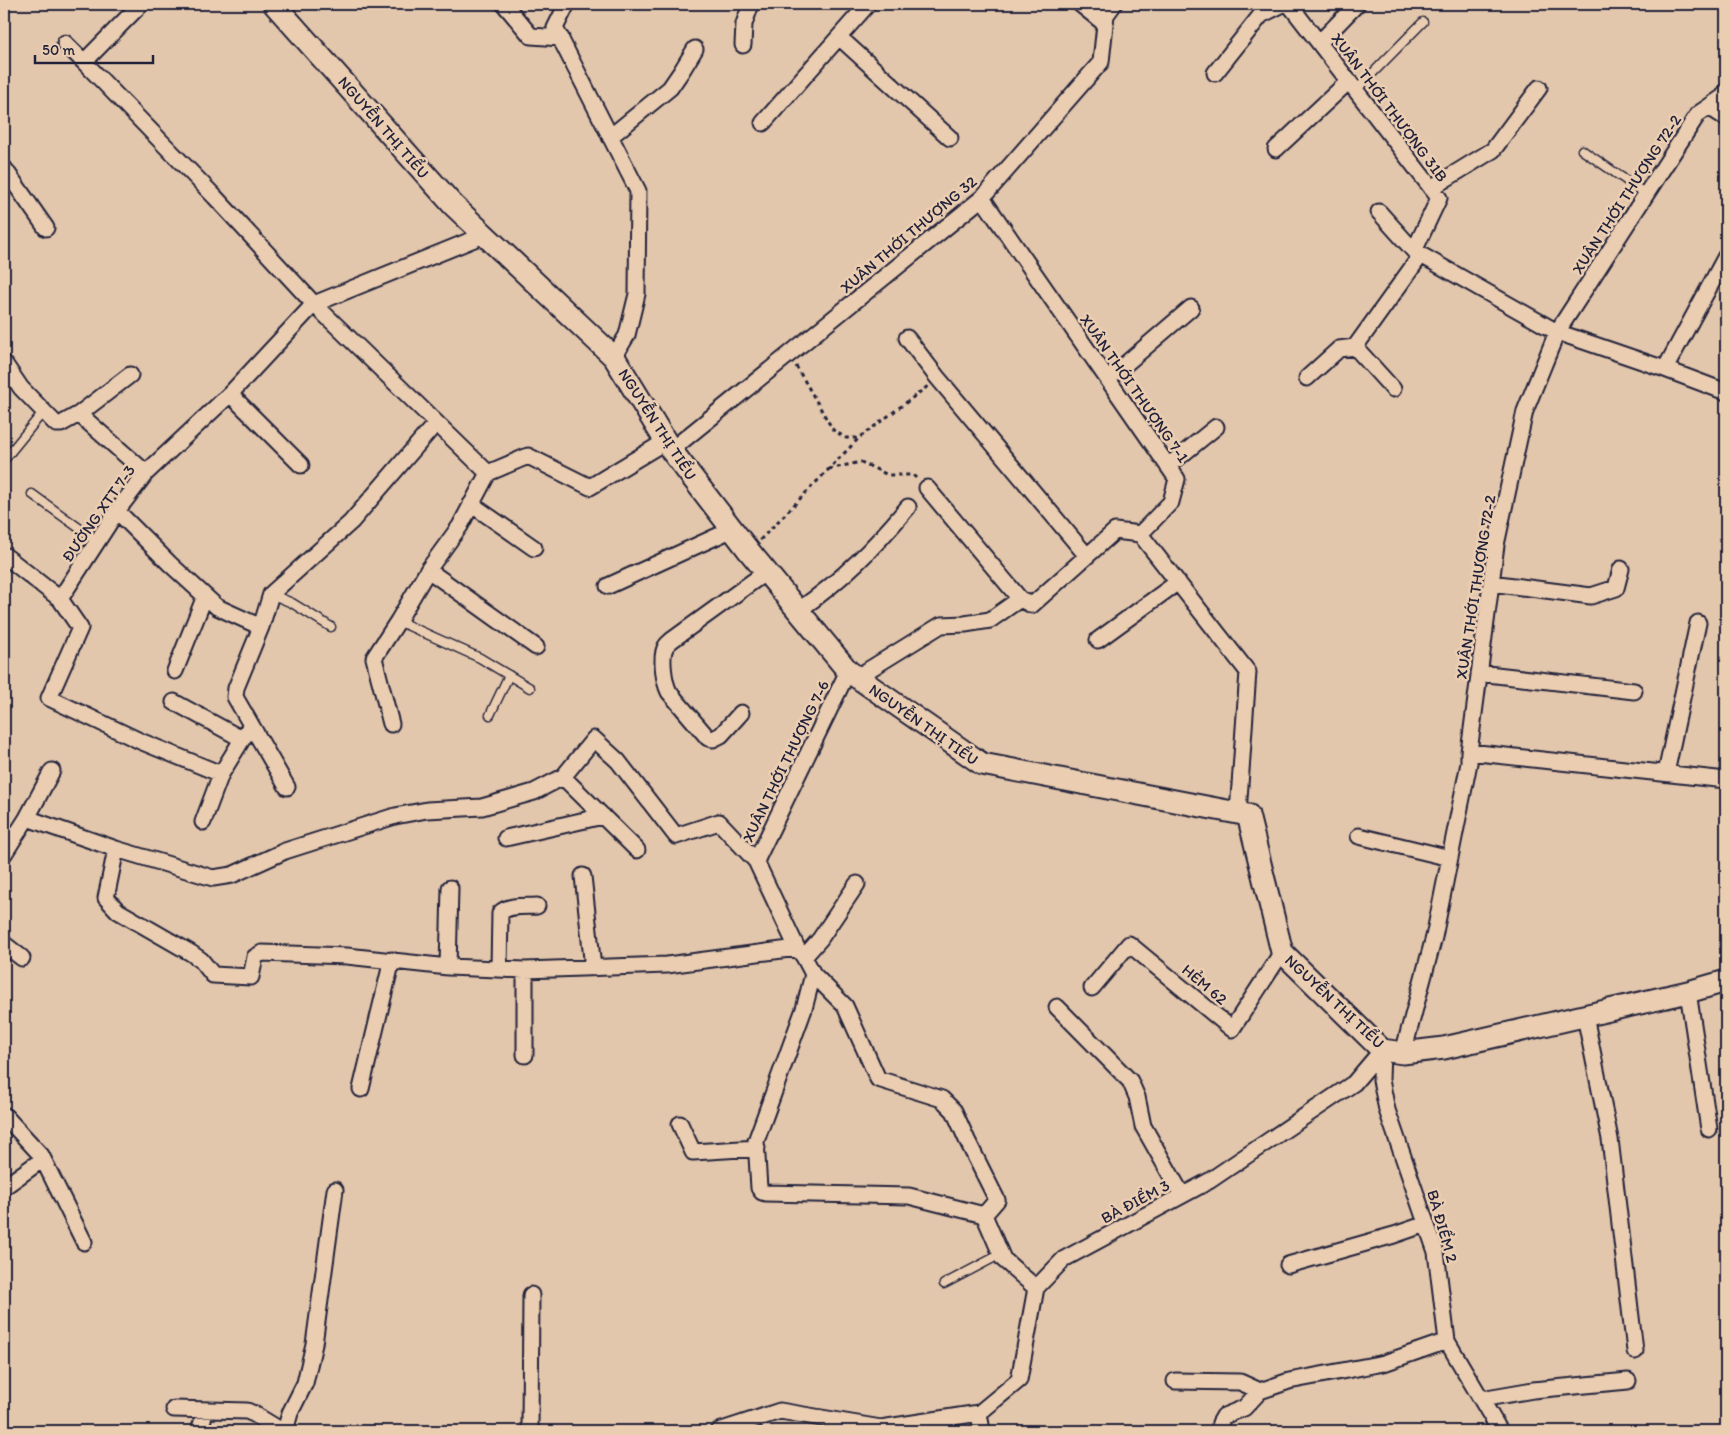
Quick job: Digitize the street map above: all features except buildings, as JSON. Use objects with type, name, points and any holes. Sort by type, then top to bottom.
[{"type":"street","points":[[84,62],[141,4]]},
{"type":"street","name":"NGUYỄN THỊ TIỂU","points":[[274,4],[453,205],[614,357],[668,446],[766,572],[853,674],[982,764],[1248,815],[1282,952],[1382,1050],[1403,1053],[1444,1048],[1688,992],[1726,981]]},
{"type":"street","points":[[504,4],[531,36],[560,38]]},
{"type":"street","points":[[567,4],[555,28],[638,191],[637,294],[627,335],[614,357]]},
{"type":"street","points":[[743,45],[744,24],[751,4]]},
{"type":"street","points":[[763,123],[868,4]]},
{"type":"street","points":[[1080,4],[1105,24]]},
{"type":"street","name":"XUÂN THỚI THƯỢNG 32","points":[[488,473],[528,456],[590,487],[668,446],[789,354],[982,198],[1100,62],[1106,15],[1114,4]]},
{"type":"street","points":[[1215,73],[1261,16],[1283,4]]},
{"type":"street","name":"XUÂN THỚI THƯỢNG 31B","points":[[1288,4],[1438,198],[1417,253]]},
{"type":"street","points":[[1319,43],[1357,4]]},
{"type":"street","points":[[839,37],[950,138]]},
{"type":"street","points":[[65,43],[215,197],[314,304],[488,473],[460,526],[428,570],[374,658],[391,724]]},
{"type":"street","points":[[610,136],[670,88],[695,49]]},
{"type":"street","points":[[1276,149],[1352,86]]},
{"type":"street","points":[[1431,188],[1493,150],[1539,88]]},
{"type":"street","name":"XUÂN THỚI THƯỢNG 72-2","points":[[1403,1053],[1434,937],[1469,763],[1496,544],[1525,411],[1557,332],[1698,114],[1723,97],[1726,92]]},
{"type":"street","points":[[1708,107],[1726,118]]},
{"type":"street","points":[[4,168],[46,228]]},
{"type":"street","name":"XUÂN THỚI THƯỢNG 7-1","points":[[982,198],[1177,479],[1171,502],[1140,534]]},
{"type":"street","points":[[1379,212],[1417,253],[1557,332],[1726,392]]},
{"type":"street","name":"ĐƯỜNG XTT 7-3","points":[[60,599],[117,511],[146,473],[230,394],[314,304],[484,235]]},
{"type":"street","points":[[1307,378],[1339,349],[1355,347],[1417,253]]},
{"type":"street","points":[[1665,369],[1726,256]]},
{"type":"street","points":[[1108,379],[1191,308]]},
{"type":"street","points":[[907,338],[937,377],[1087,556]]},
{"type":"street","points":[[1355,347],[1393,389]]},
{"type":"street","points":[[4,363],[20,388],[56,424],[79,414],[130,375]]},
{"type":"street","points":[[230,394],[301,465]]},
{"type":"street","points":[[79,414],[146,473]]},
{"type":"street","points":[[287,787],[235,697],[236,688],[261,627],[272,594],[351,522],[436,423]]},
{"type":"street","points":[[1168,466],[1216,426]]},
{"type":"street","points":[[927,488],[1020,600],[1032,605],[1115,531],[1140,534],[1248,672],[1238,813]]},
{"type":"street","points":[[472,504],[534,548]]},
{"type":"street","points":[[799,610],[849,571],[908,507]]},
{"type":"street","points":[[117,511],[170,564],[217,607],[261,627]]},
{"type":"street","points":[[608,586],[733,530]]},
{"type":"street","points":[[4,555],[60,599],[80,628],[49,698],[140,741],[221,774]]},
{"type":"street","points":[[1491,583],[1591,596],[1616,588],[1621,569]]},
{"type":"street","points":[[428,570],[536,647]]},
{"type":"street","points":[[741,712],[720,735],[713,739],[708,738],[669,692],[665,683],[664,651],[672,640],[766,572]]},
{"type":"street","points":[[1098,640],[1178,582]]},
{"type":"street","points":[[175,671],[205,596]]},
{"type":"street","points":[[853,674],[941,625],[990,620],[1020,600]]},
{"type":"street","points":[[1666,773],[1698,623]]},
{"type":"street","points":[[1479,673],[1634,691]]},
{"type":"street","name":"XUÂN THỚI THƯỢNG 7-6","points":[[853,674],[756,861],[800,952],[813,974],[845,1006],[878,1079],[942,1099],[954,1111],[997,1200],[984,1215]]},
{"type":"street","points":[[174,702],[242,739]]},
{"type":"street","points":[[203,822],[221,774],[251,725]]},
{"type":"street","points":[[27,818],[116,850],[213,878],[221,877],[232,875],[315,841],[396,816],[427,810],[482,807],[534,792],[563,776],[594,739],[618,761],[676,836],[718,822],[756,861]]},
{"type":"street","points":[[1469,752],[1726,780]]},
{"type":"street","points":[[4,854],[27,818],[52,771]]},
{"type":"street","points":[[563,776],[637,850]]},
{"type":"street","points":[[506,838],[603,816]]},
{"type":"street","points":[[1359,836],[1450,858]]},
{"type":"street","points":[[116,850],[106,898],[118,911],[201,960],[213,974],[250,977],[252,976],[255,957],[262,952],[347,956],[448,967],[525,970],[668,965],[800,952],[820,939],[857,884]]},
{"type":"street","points":[[583,876],[593,968]]},
{"type":"street","points":[[448,967],[450,888]]},
{"type":"street","points":[[499,969],[500,913],[510,908],[537,906]]},
{"type":"street","points":[[4,944],[22,958]]},
{"type":"street","name":"HẺM 62","points":[[1092,988],[1129,944],[1232,1029],[1282,952]]},
{"type":"street","points":[[361,1089],[392,960]]},
{"type":"street","points":[[525,970],[525,1055]]},
{"type":"street","points":[[719,1431],[780,1411],[881,1428],[979,1414],[1019,1380],[1036,1288],[1003,1259],[984,1215],[909,1196],[762,1192],[758,1185],[756,1141],[804,1009],[813,974]]},
{"type":"street","points":[[1688,992],[1709,1129]]},
{"type":"street","points":[[1057,1007],[1130,1081],[1137,1097],[1143,1126],[1182,1195]]},
{"type":"street","points":[[1585,1016],[1610,1139],[1635,1352]]},
{"type":"street","name":"BÀ ĐIỂM 3","points":[[1036,1288],[1064,1259],[1209,1181],[1354,1083],[1382,1050]]},
{"type":"street","name":"BÀ ĐIỂM 2","points":[[1382,1050],[1381,1080],[1388,1110],[1436,1252],[1447,1341],[1500,1431]]},
{"type":"street","points":[[4,1115],[41,1155],[84,1242]]},
{"type":"street","points":[[680,1124],[693,1152],[757,1148]]},
{"type":"street","points":[[4,1187],[43,1159]]},
{"type":"street","points":[[174,1410],[246,1411],[283,1431],[305,1383],[314,1344],[335,1190]]},
{"type":"street","points":[[1288,1265],[1426,1224]]},
{"type":"street","points":[[530,1431],[531,1295]]},
{"type":"street","points":[[1221,1430],[1220,1423],[1224,1416],[1244,1408],[1260,1391],[1289,1382],[1384,1363],[1447,1341]]},
{"type":"street","points":[[1175,1381],[1240,1382],[1249,1384],[1260,1391]]},
{"type":"street","points":[[1481,1399],[1533,1390],[1628,1381]]},
{"type":"street","points":[[199,1431],[206,1410]]},
{"type":"street","points":[[979,1414],[982,1431]]},
{"type":"lane","points":[[1352,86],[1423,22]]},
{"type":"lane","points":[[1582,150],[1646,194]]},
{"type":"lane","points":[[4,460],[44,411]]},
{"type":"lane","points":[[32,494],[97,541]]},
{"type":"lane","points":[[272,594],[292,603],[331,627]]},
{"type":"lane","points":[[398,621],[480,658],[530,688]]},
{"type":"lane","points":[[490,715],[509,675]]},
{"type":"lane","points":[[944,1284],[1001,1254]]},
{"type":"path","points":[[789,354],[834,430],[846,438],[860,438]]},
{"type":"path","points":[[749,551],[860,438],[937,377]]},
{"type":"path","points":[[828,469],[861,462],[888,475],[913,475],[927,488]]}]
